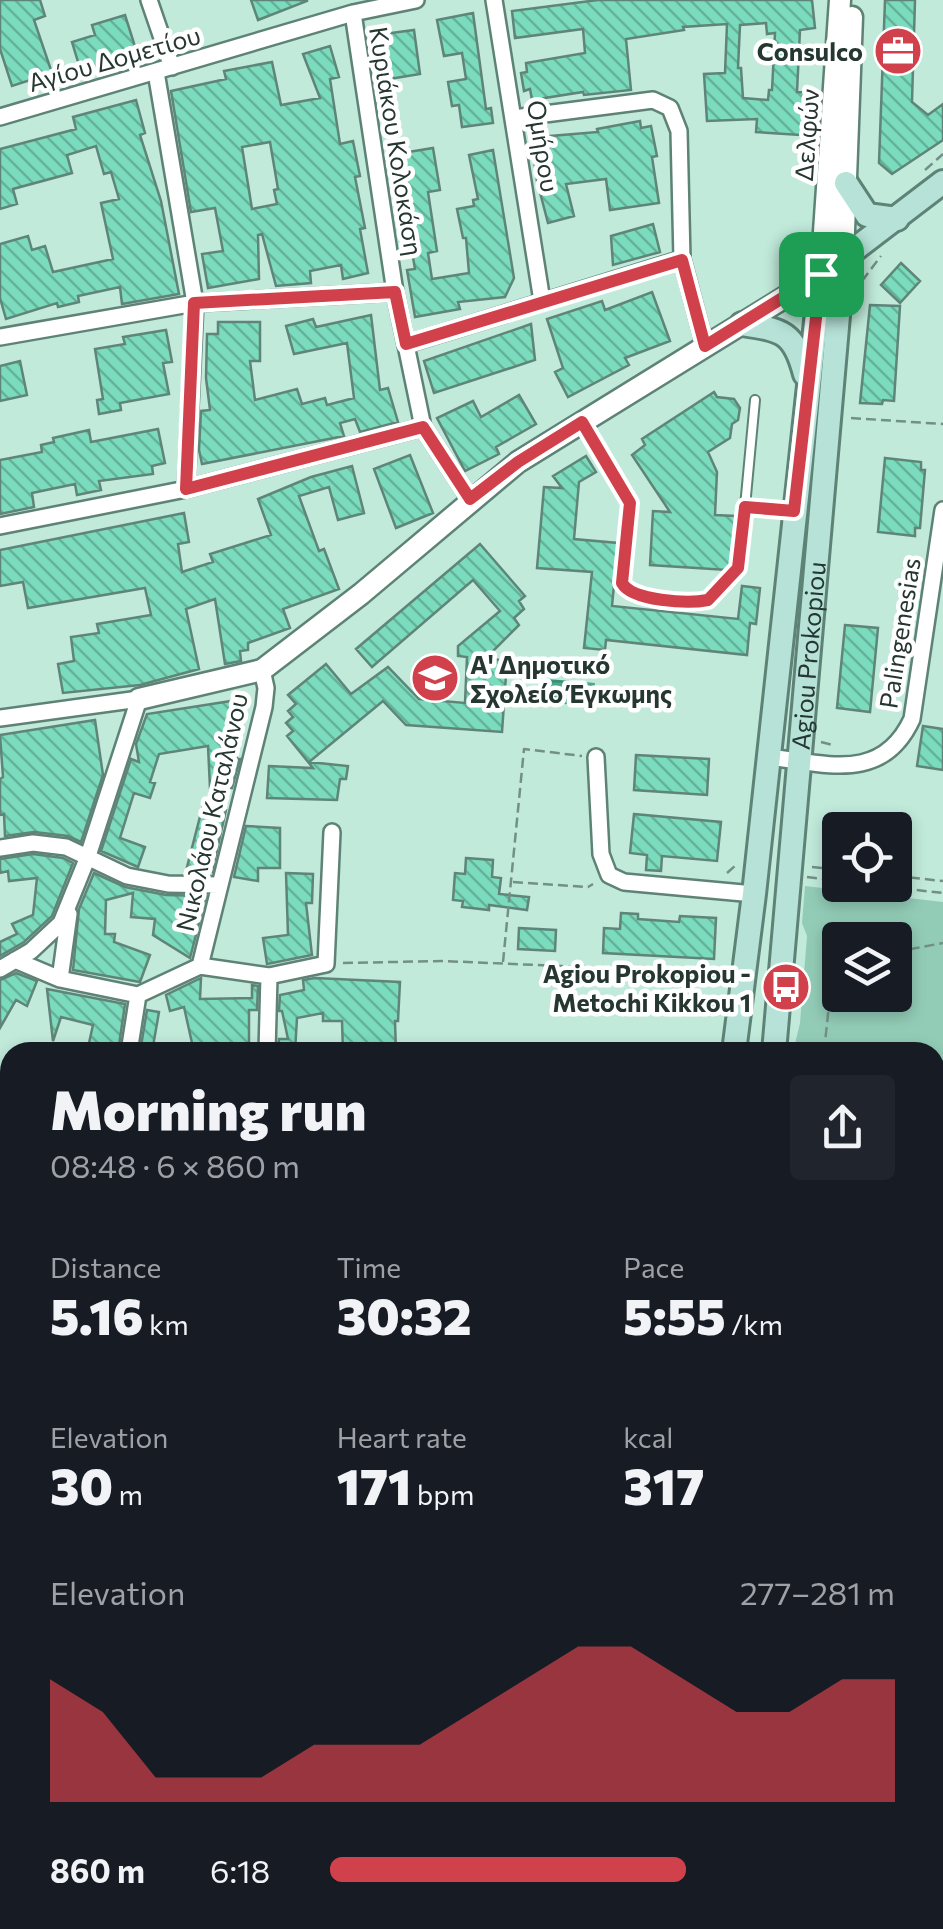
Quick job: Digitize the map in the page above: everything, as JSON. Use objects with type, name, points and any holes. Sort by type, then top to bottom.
[{"type":"main road","points":[[821,274],[943,182]]},
{"type":"main road","points":[[846,183],[867,215],[897,219]]},
{"type":"main road","name":"Agiou Prokopiou","points":[[775,1042],[796,760],[843,258]]},
{"type":"main road","name":"Agiou Prokopiou","points":[[735,1042],[821,274]]},
{"type":"main road","points":[[742,324],[772,328],[789,337],[800,353],[807,382]]},
{"type":"street","points":[[149,0],[172,67]]},
{"type":"street","name":"Κυριάκου Κολοκάση","points":[[334,0],[345,15],[423,427],[470,499]]},
{"type":"street","name":"Αγίου Δομετίου","points":[[0,117],[345,15],[416,0]]},
{"type":"street","name":"Ομήρου","points":[[494,0],[542,301]]},
{"type":"street","name":"Δελφών","points":[[821,274],[840,0]]},
{"type":"street","name":"Δελφών","points":[[843,258],[853,0]]},
{"type":"street","points":[[156,72],[194,303],[186,489]]},
{"type":"street","points":[[514,118],[653,100],[664,102],[675,115],[679,131],[682,260],[705,346]]},
{"type":"street","points":[[406,344],[682,260]]},
{"type":"street","points":[[0,718],[139,698],[262,670],[362,594],[518,462],[821,274]]},
{"type":"street","points":[[0,337],[194,303],[395,292]]},
{"type":"street","points":[[0,526],[186,489],[423,427]]},
{"type":"street","name":"Palingenesias","points":[[768,757],[848,766],[874,762],[904,736],[912,719],[938,576],[943,510]]},
{"type":"street","name":"Νικολάου Καταλάνου","points":[[200,966],[264,707],[266,688],[262,670]]},
{"type":"street","points":[[0,969],[54,932],[70,906],[139,698]]},
{"type":"street","points":[[596,758],[601,854],[609,875],[624,882],[754,894]]},
{"type":"street","points":[[15,960],[60,979],[138,995],[200,966],[268,976],[326,964],[332,832]]},
{"type":"street","points":[[0,848],[33,843],[66,847],[127,876],[168,884],[218,884]]},
{"type":"street","points":[[60,979],[70,906]]},
{"type":"street","points":[[267,1042],[268,976]]},
{"type":"street","points":[[130,1042],[138,995]]},
{"type":"lane","points":[[582,422],[630,503],[622,583],[630,593],[695,602],[713,596],[738,568],[755,400]]},
{"type":"lane","points":[[745,507],[794,511]]},
{"type":"path","points":[[860,283],[883,254]]},
{"type":"path","points":[[780,280],[802,255]]},
{"type":"path","points":[[830,416],[943,424]]},
{"type":"path","points":[[503,964],[524,749],[596,758]]},
{"type":"path","points":[[800,865],[822,868]]},
{"type":"path","points":[[511,882],[588,887],[609,875]]},
{"type":"path","points":[[799,876],[822,879]]},
{"type":"path","points":[[912,878],[943,881]]},
{"type":"path","points":[[912,890],[943,893]]},
{"type":"path","points":[[912,949],[943,943]]},
{"type":"path","points":[[326,964],[503,964],[731,973]]},
{"type":"path","points":[[825,1042],[828,1012]]},
{"type":"shaded area","points":[[548,679],[595,683],[592,707],[546,702]]},
{"type":"shaded area","points":[[805,886],[822,888],[822,902],[912,902],[912,898],[943,902],[943,1042],[795,1042],[807,936],[802,923]]},
{"type":"building","points":[[0,0],[40,0],[45,16],[34,20],[52,73],[12,86],[0,49]]},
{"type":"building","points":[[251,0],[307,0],[307,1],[258,20]]},
{"type":"building","points":[[598,0],[812,0],[815,28],[800,30],[797,92],[817,93],[815,136],[756,132],[757,119],[707,121],[704,74],[725,73],[727,24],[683,27],[684,30],[626,39],[631,90],[532,100],[530,89],[524,91],[521,73],[527,72],[526,63],[585,53],[583,29],[515,38],[512,11]],"holes":[[[766,23],[767,34],[775,33],[772,90],[768,100],[743,98],[738,68],[740,25]]]},
{"type":"building","name":"Consulco","points":[[885,0],[915,0],[912,102],[928,115],[943,104],[943,140],[892,174],[879,163]]},
{"type":"building","points":[[473,13],[486,109],[491,108],[493,123],[462,127],[459,105],[452,106],[448,82],[466,79],[462,53],[444,56],[437,20]]},
{"type":"building","points":[[125,15],[138,56],[82,75],[72,42],[95,35],[92,25]]},
{"type":"building","points":[[414,30],[420,74],[377,81],[372,45],[377,44],[376,35]]},
{"type":"building","points":[[330,46],[339,77],[330,79],[340,144],[353,141],[360,176],[355,177],[365,228],[360,229],[368,273],[343,279],[341,265],[310,271],[311,283],[276,286],[262,234],[258,235],[259,279],[208,288],[202,254],[223,251],[215,208],[191,212],[171,91],[226,79],[224,71],[272,62],[281,105],[320,98],[303,54]],"holes":[[[270,142],[278,189],[274,190],[277,204],[252,209],[242,147]]]},
{"type":"building","points":[[136,100],[145,133],[140,135],[161,201],[179,294],[122,304],[120,287],[78,296],[79,302],[58,307],[57,303],[6,319],[0,298],[0,244],[28,236],[32,250],[45,246],[53,272],[113,259],[101,203],[119,199],[111,172],[104,174],[96,146],[67,155],[72,173],[13,189],[17,204],[0,209],[0,149],[76,129],[73,117]]},
{"type":"building","points":[[640,121],[641,128],[651,126],[659,203],[610,210],[606,179],[566,184],[574,216],[548,223],[532,146],[540,145],[539,137],[598,132],[597,129]]},
{"type":"building","points":[[433,148],[440,190],[428,192],[437,251],[428,253],[432,279],[469,273],[466,238],[457,209],[474,206],[473,200],[478,199],[469,155],[493,150],[514,278],[505,297],[458,302],[460,309],[415,317],[407,270],[415,269],[410,240],[405,241],[390,155]]},
{"type":"building","points":[[653,224],[660,252],[613,265],[611,236]]},
{"type":"building","points":[[901,263],[920,281],[900,303],[881,285]]},
{"type":"building","points":[[652,292],[670,341],[625,358],[629,365],[568,397],[555,372],[563,368],[547,319],[602,301],[605,310]]},
{"type":"building","points":[[870,305],[900,306],[894,401],[883,400],[882,404],[860,403]]},
{"type":"building","points":[[371,315],[380,390],[388,388],[398,422],[360,432],[355,419],[340,423],[344,436],[202,464],[201,411],[210,410],[207,334],[218,334],[218,322],[260,322],[260,361],[250,361],[255,400],[297,389],[302,404],[325,398],[327,405],[354,398],[347,343],[294,354],[286,326],[313,319],[316,327]]},
{"type":"building","points":[[531,324],[535,360],[434,393],[424,361]]},
{"type":"building","points":[[166,330],[172,362],[163,363],[169,394],[120,403],[121,410],[99,414],[97,400],[103,399],[95,349],[125,344],[123,337]]},
{"type":"building","points":[[20,361],[27,395],[0,401],[0,366]]},
{"type":"building","points":[[714,392],[717,397],[734,399],[740,408],[730,438],[708,452],[717,472],[715,515],[736,516],[733,558],[727,570],[650,565],[653,511],[670,512],[632,455],[645,445],[642,439]]},
{"type":"building","points":[[519,395],[536,424],[496,447],[499,454],[465,471],[437,418],[473,401],[481,417]]},
{"type":"building","points":[[158,429],[165,463],[152,466],[153,474],[99,481],[101,490],[77,495],[75,484],[32,493],[34,507],[0,514],[0,460],[42,452],[41,445],[54,442],[53,438],[89,430],[91,442]]},
{"type":"building","points":[[410,455],[433,513],[396,528],[374,469]]},
{"type":"building","points":[[586,456],[596,472],[579,482],[574,539],[618,543],[612,606],[738,619],[742,586],[760,588],[756,624],[750,623],[747,655],[606,640],[605,650],[584,648],[592,572],[537,568],[544,487],[562,488],[553,476]]},
{"type":"building","points":[[885,458],[921,462],[921,470],[925,470],[920,528],[915,528],[915,536],[878,532]]},
{"type":"building","points":[[352,466],[364,513],[338,520],[329,487],[299,496],[319,551],[324,549],[339,589],[283,609],[290,628],[248,643],[248,650],[240,651],[241,661],[225,664],[215,599],[186,609],[199,669],[140,685],[63,693],[58,664],[74,661],[71,637],[99,633],[97,624],[151,615],[145,588],[28,608],[23,582],[0,586],[0,550],[184,513],[189,542],[178,544],[182,572],[213,562],[210,554],[271,535],[258,499],[311,477]]},
{"type":"building","points":[[480,544],[525,596],[519,601],[524,609],[514,618],[519,625],[486,658],[507,661],[502,732],[406,725],[383,701],[309,762],[348,766],[346,779],[340,779],[337,800],[267,798],[269,766],[313,768],[287,736],[293,731],[286,723],[293,717],[288,711],[296,704],[288,695],[326,664],[351,694],[388,667],[419,699],[465,703],[467,657],[458,656],[458,646],[500,611],[473,580],[372,667],[356,649]]},
{"type":"building","points":[[845,625],[878,628],[870,712],[837,708]]},
{"type":"building","points":[[231,701],[240,759],[232,788],[210,788],[208,746],[159,754],[150,782],[155,783],[150,798],[134,793],[120,838],[145,847],[138,867],[101,851],[131,759],[139,762],[136,744],[147,714]]},
{"type":"building","points":[[95,720],[103,775],[81,842],[68,836],[34,832],[5,836],[4,814],[0,815],[0,735]]},
{"type":"building","points":[[923,726],[943,729],[943,770],[917,766]]},
{"type":"building","points":[[636,755],[709,759],[707,795],[634,790]]},
{"type":"building","points":[[203,805],[226,810],[212,872],[187,867]]},
{"type":"building","points":[[634,814],[721,822],[717,861],[662,856],[661,871],[646,870],[647,855],[630,853]]},
{"type":"building","points":[[246,826],[280,828],[280,868],[258,868],[258,881],[234,877]]},
{"type":"building","points":[[33,854],[73,863],[52,916],[24,942],[0,956],[0,942],[17,934],[12,924],[33,915],[37,878],[9,881],[8,871],[0,873],[0,859]]},
{"type":"building","points":[[466,858],[493,860],[492,877],[501,878],[499,894],[529,897],[527,910],[489,905],[489,910],[462,907],[463,901],[453,900],[455,873],[465,874]]},
{"type":"building","points":[[94,873],[125,887],[166,895],[206,896],[190,958],[153,935],[155,919],[131,917],[133,893],[106,900],[105,934],[115,934],[114,942],[150,955],[140,982],[73,970],[79,909]]},
{"type":"building","points":[[286,873],[313,874],[312,903],[306,903],[312,955],[267,964],[263,938],[288,935]]},
{"type":"building","points":[[621,913],[638,914],[638,919],[679,922],[680,916],[716,918],[714,959],[603,953],[604,928],[620,929]]},
{"type":"building","points":[[519,928],[556,930],[555,951],[518,949]]},
{"type":"building","points":[[16,973],[37,981],[27,1006],[16,1000],[0,1028],[0,980]]},
{"type":"building","points":[[201,978],[200,999],[252,998],[252,985],[258,986],[257,1010],[249,1010],[249,1042],[192,1042],[184,1007],[170,1011],[166,995]]},
{"type":"building","points":[[303,980],[400,982],[396,1042],[343,1042],[342,1021],[323,1021],[323,1013],[297,1018],[296,1042],[279,1042],[288,1039],[279,1011],[280,995],[304,990]]},
{"type":"building","points":[[47,989],[125,1004],[119,1042],[89,1042],[93,1025],[61,1017],[53,1041]]},
{"type":"building","points":[[147,1010],[159,1012],[154,1042],[142,1042]]},
{"type":"place","name":"Consulco","points":[[898,51]]},
{"type":"place","name":"Α' Δημοτικό Σχολείο Έγκωμης","points":[[435,678]]},
{"type":"place","name":"Agiou Prokopiou - Metochi Kikkou 1","points":[[786,987]]},
{"type":"route","points":[[682,260],[705,346],[821,274],[794,511],[745,507],[738,568],[708,600],[635,596],[625,589],[622,583],[630,503],[582,422],[518,462],[470,499],[423,427],[186,489],[194,303],[395,292],[406,344],[682,260]]}]
